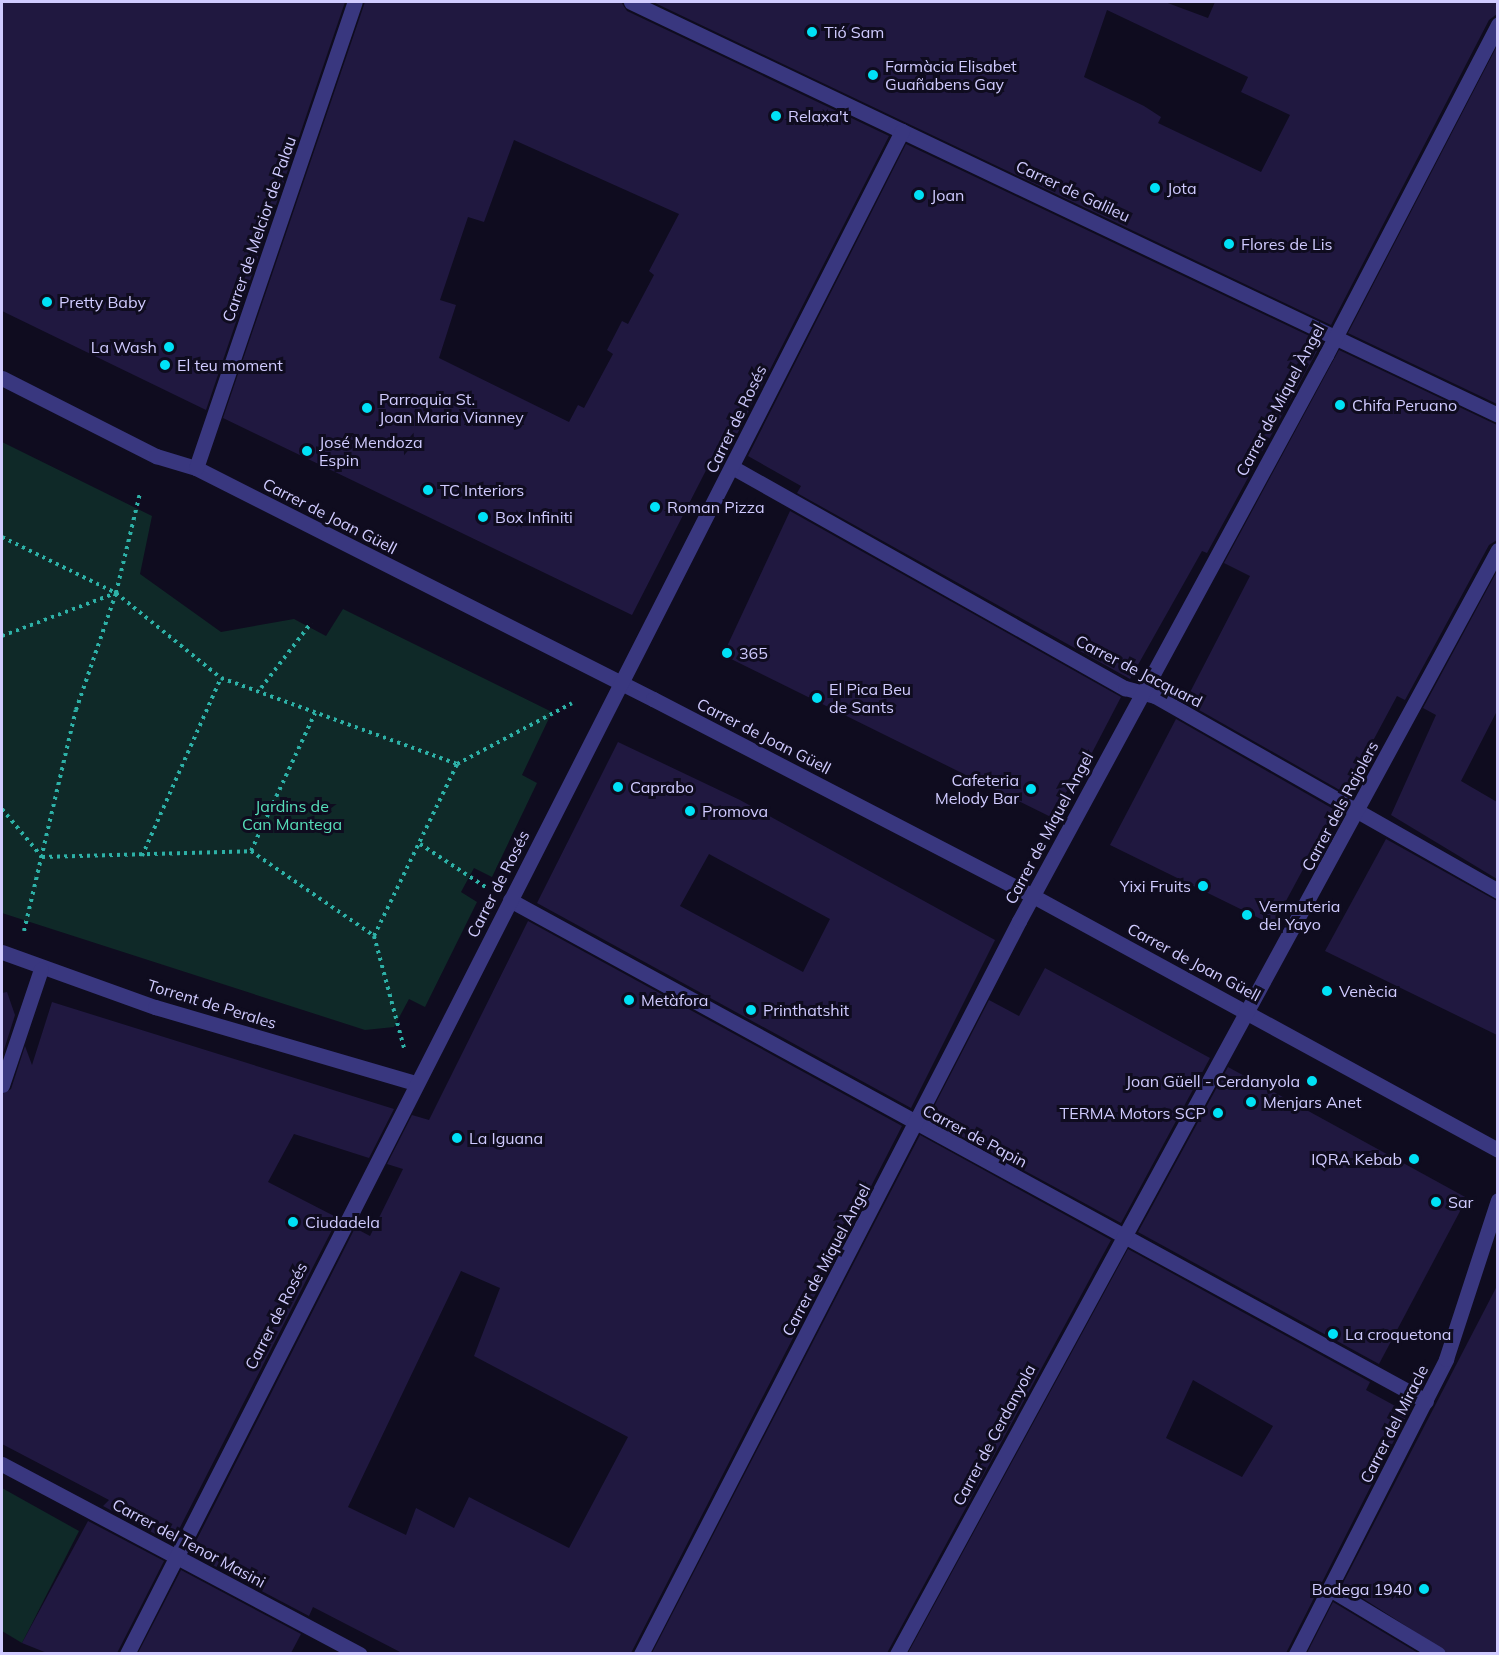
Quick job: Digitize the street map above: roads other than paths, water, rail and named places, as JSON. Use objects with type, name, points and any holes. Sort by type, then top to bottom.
[{"type":"street","name":"Carrer de Melcior de Palau","points":[[196,468],[355,2]]},
{"type":"street","name":"Carrer de Galileu","points":[[631,2],[1337,334],[1497,415]]},
{"type":"street","name":"Carrer de Miquel Àngel","points":[[641,1653],[917,1126],[1033,896],[1141,690],[1337,334],[1497,24]]},
{"type":"street","name":"Carrer de Rosés","points":[[127,1653],[414,1083],[622,684],[902,131]]},
{"type":"street","name":"Carrer de Joan Güell","points":[[2,378],[156,456],[196,468],[1033,896],[1250,1012],[1497,1150]]},
{"type":"street","name":"Carrer de Jacquard","points":[[732,467],[1125,688],[1141,690],[1497,891]]},
{"type":"street","name":"Carrer dels Rajolers","points":[[1122,1233],[1250,1012],[1497,550]]},
{"type":"street","name":"Carrer de Papin","points":[[510,900],[917,1126],[1122,1233],[1426,1401]]},
{"type":"street","name":"Torrent de Perales","points":[[2,952],[41,969],[414,1083]]},
{"type":"street","points":[[2,1085],[41,969]]},
{"type":"street","name":"Carrer del Miracle","points":[[1296,1653],[1426,1401],[1453,1340],[1497,1200]]},
{"type":"street","name":"Carrer de Cerdanyola","points":[[897,1653],[1122,1233]]},
{"type":"street","name":"Carrer del Tenor Masini","points":[[2,1464],[360,1653]]},
{"type":"street","points":[[1330,1589],[1438,1653]]},
{"type":"place","name":"Tió Sam","points":[[812,32]]},
{"type":"place","name":"Farmàcia Elisabet Guañabens Gay","points":[[873,75]]},
{"type":"place","name":"Relaxa't","points":[[776,116]]},
{"type":"place","name":"Jota","points":[[1155,188]]},
{"type":"place","name":"Joan","points":[[919,195]]},
{"type":"place","name":"Flores de Lis","points":[[1229,244]]},
{"type":"place","name":"Pretty Baby","points":[[47,302]]},
{"type":"place","name":"La Wash","points":[[169,347]]},
{"type":"place","name":"El teu moment","points":[[165,365]]},
{"type":"place","name":"Chifa Peruano","points":[[1340,405]]},
{"type":"place","name":"Parroquia St. Joan Maria Vianney","points":[[367,408]]},
{"type":"place","name":"José Mendoza Espin","points":[[307,451]]},
{"type":"place","name":"TC Interiors","points":[[428,490]]},
{"type":"place","name":"Roman Pizza","points":[[655,507]]},
{"type":"place","name":"Box Infiniti","points":[[483,517]]},
{"type":"place","name":"365","points":[[727,653]]},
{"type":"place","name":"El Pica Beu de Sants","points":[[817,698]]},
{"type":"place","name":"Caprabo","points":[[618,787]]},
{"type":"place","name":"Cafeteria Melody Bar","points":[[1031,789]]},
{"type":"place","name":"Promova","points":[[690,811]]},
{"type":"place","name":"Yixi Fruits","points":[[1203,886]]},
{"type":"place","name":"Vermuteria del Yayo","points":[[1247,915]]},
{"type":"place","name":"Venècia","points":[[1327,991]]},
{"type":"place","name":"Metàfora","points":[[629,1000]]},
{"type":"place","name":"Printhatshit","points":[[751,1010]]},
{"type":"place","name":"Joan Güell - Cerdanyola","points":[[1312,1081]]},
{"type":"place","name":"Menjars Anet","points":[[1251,1102]]},
{"type":"place","name":"TERMA Motors SCP","points":[[1218,1113]]},
{"type":"place","name":"La Iguana","points":[[457,1138]]},
{"type":"place","name":"IQRA Kebab","points":[[1414,1159]]},
{"type":"place","name":"Sar","points":[[1436,1202]]},
{"type":"place","name":"Ciudadela","points":[[293,1222]]},
{"type":"place","name":"La croquetona","points":[[1333,1334]]},
{"type":"place","name":"Bodega 1940","points":[[1424,1589]]},
{"type":"park label","name":"Jardins de Can Mantega","points":[[292,815]]}]
